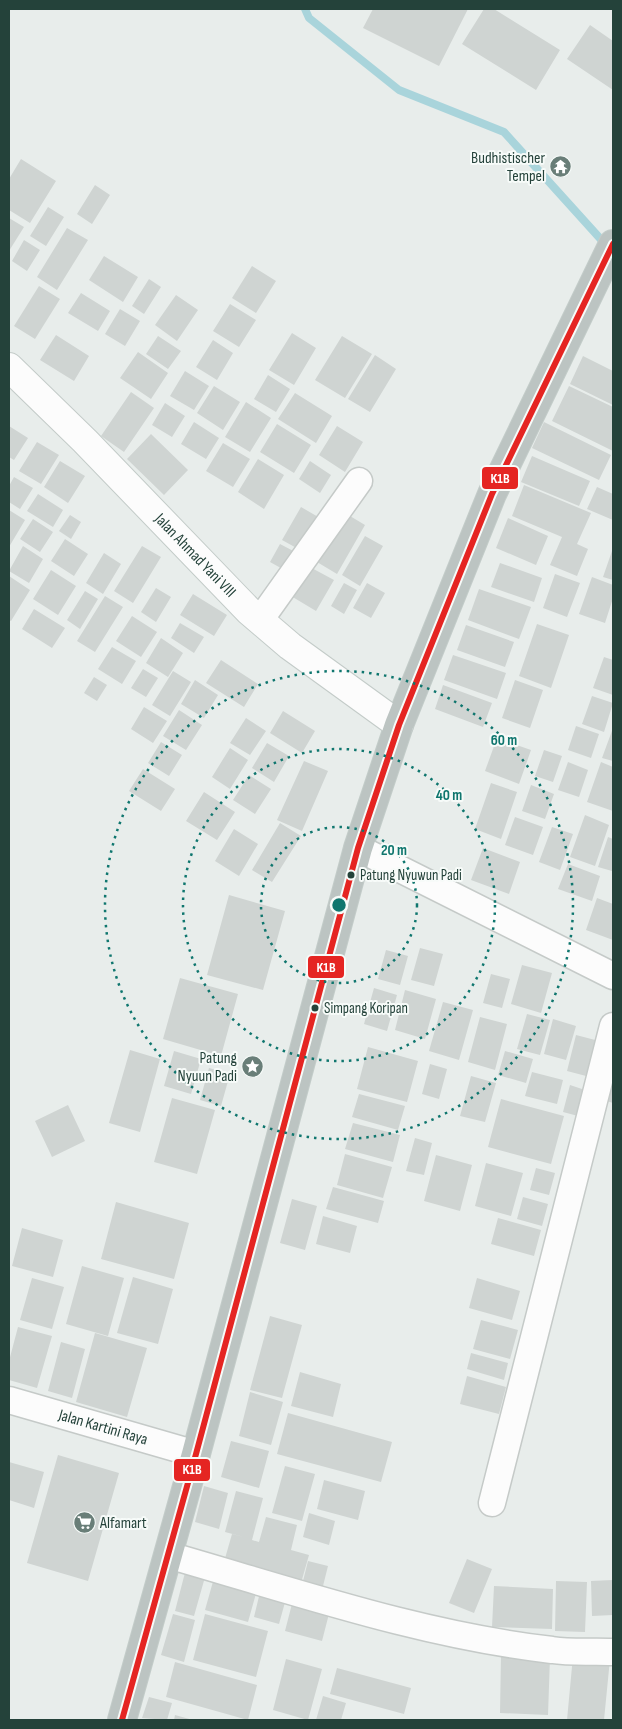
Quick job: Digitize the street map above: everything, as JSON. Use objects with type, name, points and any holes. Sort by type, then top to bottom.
[{"type":"highway","points":[[122,1720],[196,1454],[358,848],[399,724],[492,494],[613,244]]},
{"type":"street","name":"Jalan Ahmad Yani VIII","points":[[9,367],[260,620],[325,672],[399,724]]},
{"type":"street","points":[[260,620],[359,481]]},
{"type":"street","points":[[358,848],[612,972]]},
{"type":"street","points":[[492,1503],[613,1026]]},
{"type":"street","name":"Jalan Kartini Raya","points":[[9,1400],[196,1454]]},
{"type":"street","points":[[168,1555],[383,1617],[506,1644],[554,1651],[613,1652]]},
{"type":"building","points":[[373,9],[468,9],[439,66],[363,28]]},
{"type":"building","points":[[484,9],[494,9],[560,50],[536,90],[462,44]]},
{"type":"building","points":[[590,25],[613,41],[613,90],[567,59]]},
{"type":"building","points":[[21,159],[56,181],[30,223],[9,210],[9,179]]},
{"type":"building","points":[[95,185],[110,195],[92,224],[77,214]]},
{"type":"building","points":[[48,207],[64,217],[46,246],[30,236]]},
{"type":"building","points":[[9,218],[24,227],[9,251]]},
{"type":"building","points":[[67,228],[88,240],[57,290],[37,277]]},
{"type":"building","points":[[24,240],[40,250],[27,271],[12,261]]},
{"type":"building","points":[[104,256],[138,277],[123,302],[89,280]]},
{"type":"building","points":[[252,266],[276,281],[256,313],[232,298]]},
{"type":"building","points":[[149,279],[161,287],[144,314],[132,306]]},
{"type":"building","points":[[39,286],[60,299],[35,339],[14,326]]},
{"type":"building","points":[[81,293],[110,311],[98,331],[68,313]]},
{"type":"building","points":[[176,295],[198,310],[177,341],[155,325]]},
{"type":"building","points":[[230,304],[256,320],[239,347],[213,331]]},
{"type":"building","points":[[120,309],[140,321],[125,346],[105,334]]},
{"type":"building","points":[[292,333],[316,348],[294,385],[269,370]]},
{"type":"building","points":[[56,335],[89,356],[74,381],[40,360]]},
{"type":"building","points":[[158,336],[181,351],[168,369],[146,354]]},
{"type":"building","points":[[342,336],[372,354],[345,398],[315,380]]},
{"type":"building","points":[[213,340],[233,353],[217,380],[196,367]]},
{"type":"building","points":[[138,352],[168,373],[151,399],[120,378]]},
{"type":"building","points":[[375,355],[396,369],[370,412],[348,399]]},
{"type":"building","points":[[583,356],[613,371],[613,405],[570,384]]},
{"type":"building","points":[[185,371],[209,386],[194,410],[170,396]]},
{"type":"building","points":[[268,375],[290,389],[276,412],[254,399]]},
{"type":"building","points":[[214,386],[240,402],[223,430],[197,413]]},
{"type":"building","points":[[569,386],[613,407],[613,451],[552,421]]},
{"type":"building","points":[[131,392],[154,408],[124,452],[101,436]]},
{"type":"building","points":[[295,393],[332,416],[316,443],[278,419]]},
{"type":"building","points":[[246,402],[271,418],[250,452],[225,437]]},
{"type":"building","points":[[165,403],[185,416],[172,437],[152,425]]},
{"type":"building","points":[[194,422],[219,438],[206,459],[181,444]]},
{"type":"building","points":[[544,422],[611,455],[599,480],[532,448]]},
{"type":"building","points":[[277,424],[311,445],[294,473],[260,452]]},
{"type":"building","points":[[9,426],[28,438],[14,460],[9,457]]},
{"type":"building","points":[[337,426],[363,442],[345,472],[319,455]]},
{"type":"building","points":[[151,434],[188,470],[164,495],[127,459]]},
{"type":"building","points":[[37,442],[59,455],[41,484],[19,471]]},
{"type":"building","points":[[223,443],[250,459],[233,487],[206,471]]},
{"type":"building","points":[[532,456],[590,481],[579,506],[521,482]]},
{"type":"building","points":[[258,459],[284,475],[264,509],[238,492]]},
{"type":"building","points":[[60,461],[85,476],[68,503],[44,487]]},
{"type":"building","points":[[310,461],[331,475],[320,493],[299,479]]},
{"type":"building","points":[[14,477],[33,488],[20,509],[9,502],[9,486]]},
{"type":"building","points":[[524,485],[591,513],[577,544],[588,549],[577,576],[550,565],[562,537],[512,516]]},
{"type":"building","points":[[597,487],[613,494],[613,520],[587,509]]},
{"type":"building","points":[[38,494],[63,510],[53,527],[27,511]]},
{"type":"building","points":[[301,507],[320,518],[302,551],[282,540]]},
{"type":"building","points":[[9,510],[25,520],[9,547]]},
{"type":"building","points":[[345,513],[365,525],[337,574],[317,562]]},
{"type":"building","points":[[70,515],[81,522],[71,539],[59,531]]},
{"type":"building","points":[[508,518],[548,536],[536,565],[496,548]]},
{"type":"building","points":[[33,519],[53,532],[40,552],[20,539]]},
{"type":"building","points":[[365,536],[383,546],[360,586],[342,575]]},
{"type":"building","points":[[65,539],[88,554],[74,576],[51,561]]},
{"type":"building","points":[[280,544],[299,554],[288,572],[270,562]]},
{"type":"building","points":[[23,546],[43,559],[29,583],[9,571]]},
{"type":"building","points":[[142,546],[161,557],[133,603],[114,591]]},
{"type":"building","points":[[613,548],[613,580],[603,577]]},
{"type":"building","points":[[104,553],[121,564],[103,594],[86,583]]},
{"type":"building","points":[[500,563],[542,578],[534,602],[491,587]]},
{"type":"building","points":[[308,566],[334,580],[316,611],[291,596]]},
{"type":"building","points":[[51,570],[76,586],[58,615],[33,599]]},
{"type":"building","points":[[555,574],[580,583],[567,617],[543,608]]},
{"type":"building","points":[[9,576],[30,590],[11,621],[9,620]]},
{"type":"building","points":[[592,577],[613,585],[613,598],[605,623],[579,614]]},
{"type":"building","points":[[344,583],[357,590],[344,614],[331,606]]},
{"type":"building","points":[[367,583],[385,593],[371,618],[353,608]]},
{"type":"building","points":[[156,588],[171,597],[156,622],[141,612]]},
{"type":"building","points":[[479,589],[531,607],[519,639],[468,620]]},
{"type":"building","points":[[85,591],[98,599],[80,629],[67,620]]},
{"type":"building","points":[[193,594],[227,615],[214,636],[180,615]]},
{"type":"building","points":[[105,596],[123,607],[95,652],[77,641]]},
{"type":"building","points":[[34,609],[65,628],[52,648],[22,629]]},
{"type":"building","points":[[132,616],[157,632],[141,657],[116,641]]},
{"type":"building","points":[[180,623],[204,637],[194,653],[171,638]]},
{"type":"building","points":[[537,624],[569,635],[551,688],[519,676]]},
{"type":"building","points":[[466,625],[514,642],[505,667],[457,650]]},
{"type":"building","points":[[161,638],[183,653],[168,677],[146,663]]},
{"type":"building","points":[[112,647],[136,661],[122,684],[98,669]]},
{"type":"building","points":[[453,655],[506,673],[497,699],[444,680]]},
{"type":"building","points":[[604,657],[613,660],[613,695],[593,688]]},
{"type":"building","points":[[221,660],[258,684],[244,707],[206,683]]},
{"type":"building","points":[[143,669],[158,678],[146,697],[131,688]]},
{"type":"building","points":[[173,671],[191,682],[170,716],[152,705]]},
{"type":"building","points":[[94,677],[107,685],[97,701],[84,693]]},
{"type":"building","points":[[195,680],[218,695],[204,718],[181,704]]},
{"type":"building","points":[[515,680],[543,690],[530,728],[502,718]]},
{"type":"building","points":[[443,685],[492,703],[483,727],[435,709]]},
{"type":"building","points":[[592,696],[613,703],[604,732],[582,724]]},
{"type":"building","points":[[144,707],[167,721],[153,743],[131,729]]},
{"type":"building","points":[[179,710],[202,725],[186,750],[163,736]]},
{"type":"building","points":[[283,711],[315,731],[302,753],[270,733]]},
{"type":"building","points":[[246,718],[266,731],[250,755],[230,743]]},
{"type":"building","points":[[576,726],[599,734],[591,758],[568,750]]},
{"type":"building","points":[[613,728],[613,761],[602,758]]},
{"type":"building","points":[[497,738],[531,750],[519,784],[485,771]]},
{"type":"building","points":[[161,742],[182,755],[169,776],[148,763]]},
{"type":"building","points":[[267,743],[289,756],[274,782],[252,768]]},
{"type":"building","points":[[230,748],[248,760],[230,789],[212,777]]},
{"type":"building","points":[[544,750],[562,756],[553,782],[535,776]]},
{"type":"building","points":[[304,761],[328,771],[302,831],[277,820]]},
{"type":"building","points":[[568,762],[588,770],[579,797],[558,790]]},
{"type":"building","points":[[601,762],[613,767],[613,811],[587,802]]},
{"type":"building","points":[[143,769],[175,789],[161,811],[129,791]]},
{"type":"building","points":[[249,775],[271,789],[255,814],[233,800]]},
{"type":"building","points":[[491,783],[517,792],[501,839],[475,829]]},
{"type":"building","points":[[531,785],[554,794],[545,819],[522,811]]},
{"type":"building","points":[[204,792],[235,812],[217,840],[186,821]]},
{"type":"building","points":[[585,815],[609,825],[595,866],[570,857]]},
{"type":"building","points":[[515,817],[543,827],[533,855],[505,845]]},
{"type":"building","points":[[280,823],[301,836],[272,882],[252,870]]},
{"type":"building","points":[[552,827],[573,834],[560,870],[539,862]]},
{"type":"building","points":[[234,829],[258,844],[239,876],[215,861]]},
{"type":"building","points":[[608,837],[613,839],[612,871],[598,867]]},
{"type":"building","points":[[483,848],[520,862],[509,894],[471,880]]},
{"type":"building","points":[[568,864],[600,876],[592,901],[558,889]]},
{"type":"building","points":[[229,895],[285,911],[263,990],[207,975]]},
{"type":"building","points":[[597,898],[613,904],[613,940],[586,930]]},
{"type":"building","points":[[420,948],[443,954],[434,986],[411,980]]},
{"type":"building","points":[[386,950],[408,956],[400,985],[378,979]]},
{"type":"building","points":[[522,965],[552,973],[541,1013],[511,1004]]},
{"type":"building","points":[[491,974],[510,979],[502,1008],[483,1003]]},
{"type":"building","points":[[180,978],[238,994],[221,1056],[163,1039]]},
{"type":"building","points":[[374,988],[397,995],[387,1031],[364,1024]]},
{"type":"building","points":[[405,990],[436,999],[425,1039],[395,1030]]},
{"type":"building","points":[[443,1002],[473,1010],[459,1060],[429,1051]]},
{"type":"building","points":[[527,1014],[550,1020],[540,1055],[517,1049]]},
{"type":"building","points":[[480,1017],[507,1024],[495,1070],[468,1062]]},
{"type":"building","points":[[553,1019],[576,1026],[566,1060],[544,1054]]},
{"type":"building","points":[[576,1035],[599,1041],[590,1077],[567,1071]]},
{"type":"building","points":[[368,1047],[418,1061],[407,1102],[357,1089]]},
{"type":"building","points":[[130,1050],[160,1059],[140,1132],[109,1123]]},
{"type":"building","points":[[174,1051],[201,1059],[191,1094],[164,1086]]},
{"type":"building","points":[[505,1051],[533,1059],[526,1083],[498,1075]]},
{"type":"building","points":[[613,1051],[613,1103],[597,1098]]},
{"type":"building","points":[[430,1064],[447,1069],[439,1099],[422,1094]]},
{"type":"building","points":[[209,1068],[230,1074],[221,1106],[200,1100]]},
{"type":"building","points":[[532,1072],[563,1080],[557,1104],[525,1096]]},
{"type":"building","points":[[471,1076],[496,1083],[485,1122],[460,1116]]},
{"type":"building","points":[[570,1085],[585,1090],[578,1116],[563,1112]]},
{"type":"building","points":[[359,1094],[405,1106],[398,1130],[352,1117]]},
{"type":"building","points":[[172,1098],[215,1110],[197,1174],[154,1162]]},
{"type":"building","points":[[501,1099],[564,1116],[551,1164],[488,1147]]},
{"type":"building","points":[[68,1105],[85,1141],[52,1157],[35,1121]]},
{"type":"building","points":[[353,1123],[400,1135],[393,1162],[345,1149]]},
{"type":"building","points":[[415,1138],[432,1143],[424,1175],[406,1171]]},
{"type":"building","points":[[345,1154],[392,1167],[383,1198],[337,1185]]},
{"type":"building","points":[[436,1155],[472,1165],[460,1211],[424,1201]]},
{"type":"building","points":[[486,1163],[523,1173],[511,1216],[475,1206]]},
{"type":"building","points":[[536,1168],[555,1173],[549,1195],[530,1190]]},
{"type":"building","points":[[333,1187],[384,1201],[378,1223],[326,1209]]},
{"type":"building","points":[[523,1197],[548,1204],[542,1226],[517,1219]]},
{"type":"building","points":[[292,1199],[317,1206],[305,1250],[280,1243]]},
{"type":"building","points":[[116,1202],[189,1223],[174,1279],[101,1259]]},
{"type":"building","points":[[323,1216],[357,1226],[350,1253],[316,1244]]},
{"type":"building","points":[[498,1218],[541,1230],[534,1256],[491,1244]]},
{"type":"building","points":[[22,1228],[63,1240],[53,1277],[12,1266]]},
{"type":"building","points":[[82,1266],[124,1278],[108,1336],[66,1324]]},
{"type":"building","points":[[133,1277],[173,1289],[158,1344],[117,1333]]},
{"type":"building","points":[[32,1278],[64,1287],[52,1329],[20,1320]]},
{"type":"building","points":[[477,1278],[520,1291],[512,1320],[469,1308]]},
{"type":"building","points":[[270,1316],[302,1325],[282,1398],[250,1390]]},
{"type":"building","points":[[481,1320],[518,1330],[510,1359],[473,1349]]},
{"type":"building","points":[[18,1327],[52,1336],[37,1388],[9,1380],[9,1361]]},
{"type":"building","points":[[95,1333],[147,1348],[127,1417],[76,1402]]},
{"type":"building","points":[[61,1342],[85,1349],[72,1398],[48,1391]]},
{"type":"building","points":[[471,1353],[508,1363],[504,1380],[467,1369]]},
{"type":"building","points":[[300,1372],[341,1384],[333,1417],[291,1406]]},
{"type":"building","points":[[467,1376],[506,1387],[499,1414],[460,1404]]},
{"type":"building","points":[[250,1392],[283,1402],[271,1445],[239,1436]]},
{"type":"building","points":[[288,1413],[392,1442],[381,1482],[277,1454]]},
{"type":"building","points":[[231,1441],[269,1451],[259,1488],[221,1477]]},
{"type":"building","points":[[58,1455],[119,1473],[88,1581],[27,1563]]},
{"type":"building","points":[[9,1462],[44,1472],[34,1508],[9,1500]]},
{"type":"building","points":[[285,1466],[315,1474],[302,1521],[272,1513]]},
{"type":"building","points":[[324,1480],[365,1491],[358,1520],[317,1509]]},
{"type":"building","points":[[204,1486],[228,1493],[219,1529],[195,1522]]},
{"type":"building","points":[[236,1491],[263,1498],[252,1540],[259,1542],[266,1517],[297,1525],[291,1550],[309,1555],[299,1590],[222,1569],[232,1534],[244,1537],[225,1532]]},
{"type":"building","points":[[309,1513],[335,1521],[329,1545],[303,1537]]},
{"type":"building","points":[[467,1559],[492,1569],[474,1613],[449,1603]]},
{"type":"building","points":[[308,1561],[328,1566],[321,1594],[301,1589]]},
{"type":"building","points":[[187,1565],[207,1570],[194,1616],[175,1611]]},
{"type":"building","points":[[214,1578],[257,1590],[248,1622],[205,1610]]},
{"type":"building","points":[[613,1580],[613,1615],[592,1616],[591,1581]]},
{"type":"building","points":[[556,1581],[587,1582],[585,1632],[555,1631]]},
{"type":"building","points":[[494,1586],[553,1589],[552,1629],[492,1627]]},
{"type":"building","points":[[261,1588],[287,1595],[279,1624],[254,1617]]},
{"type":"building","points":[[294,1596],[331,1606],[322,1641],[285,1631]]},
{"type":"building","points":[[173,1614],[195,1620],[184,1662],[161,1655]]},
{"type":"building","points":[[205,1614],[268,1631],[256,1677],[193,1660]]},
{"type":"building","points":[[501,1655],[550,1657],[548,1715],[500,1713]]},
{"type":"building","points":[[573,1656],[610,1659],[604,1720],[567,1720]]},
{"type":"building","points":[[286,1659],[322,1669],[308,1720],[273,1710]]},
{"type":"building","points":[[175,1662],[257,1685],[248,1720],[166,1697]]},
{"type":"building","points":[[337,1668],[411,1688],[404,1714],[330,1694]]},
{"type":"building","points":[[323,1696],[346,1703],[341,1720],[316,1720]]},
{"type":"building","points":[[149,1697],[172,1703],[167,1720],[142,1718]]},
{"type":"building","points":[[175,1715],[193,1720],[174,1720]]},
{"type":"waterway","points":[[305,9],[309,18],[399,90],[504,132],[606,245]]},
{"type":"transit line","name":"K1B","points":[[122,1720],[196,1454],[358,848],[399,725],[492,494],[613,244]]},
{"type":"place","name":"Budhistischer Tempel","points":[[561,167]]},
{"type":"place","name":"Patung Nyuwun Padi","points":[[351,875]]},
{"type":"place","name":"Simpang Koripan","points":[[315,1008]]},
{"type":"place","name":"Patung Nyuun Padi","points":[[253,1067]]},
{"type":"place","name":"Alfamart","points":[[84,1523]]}]
